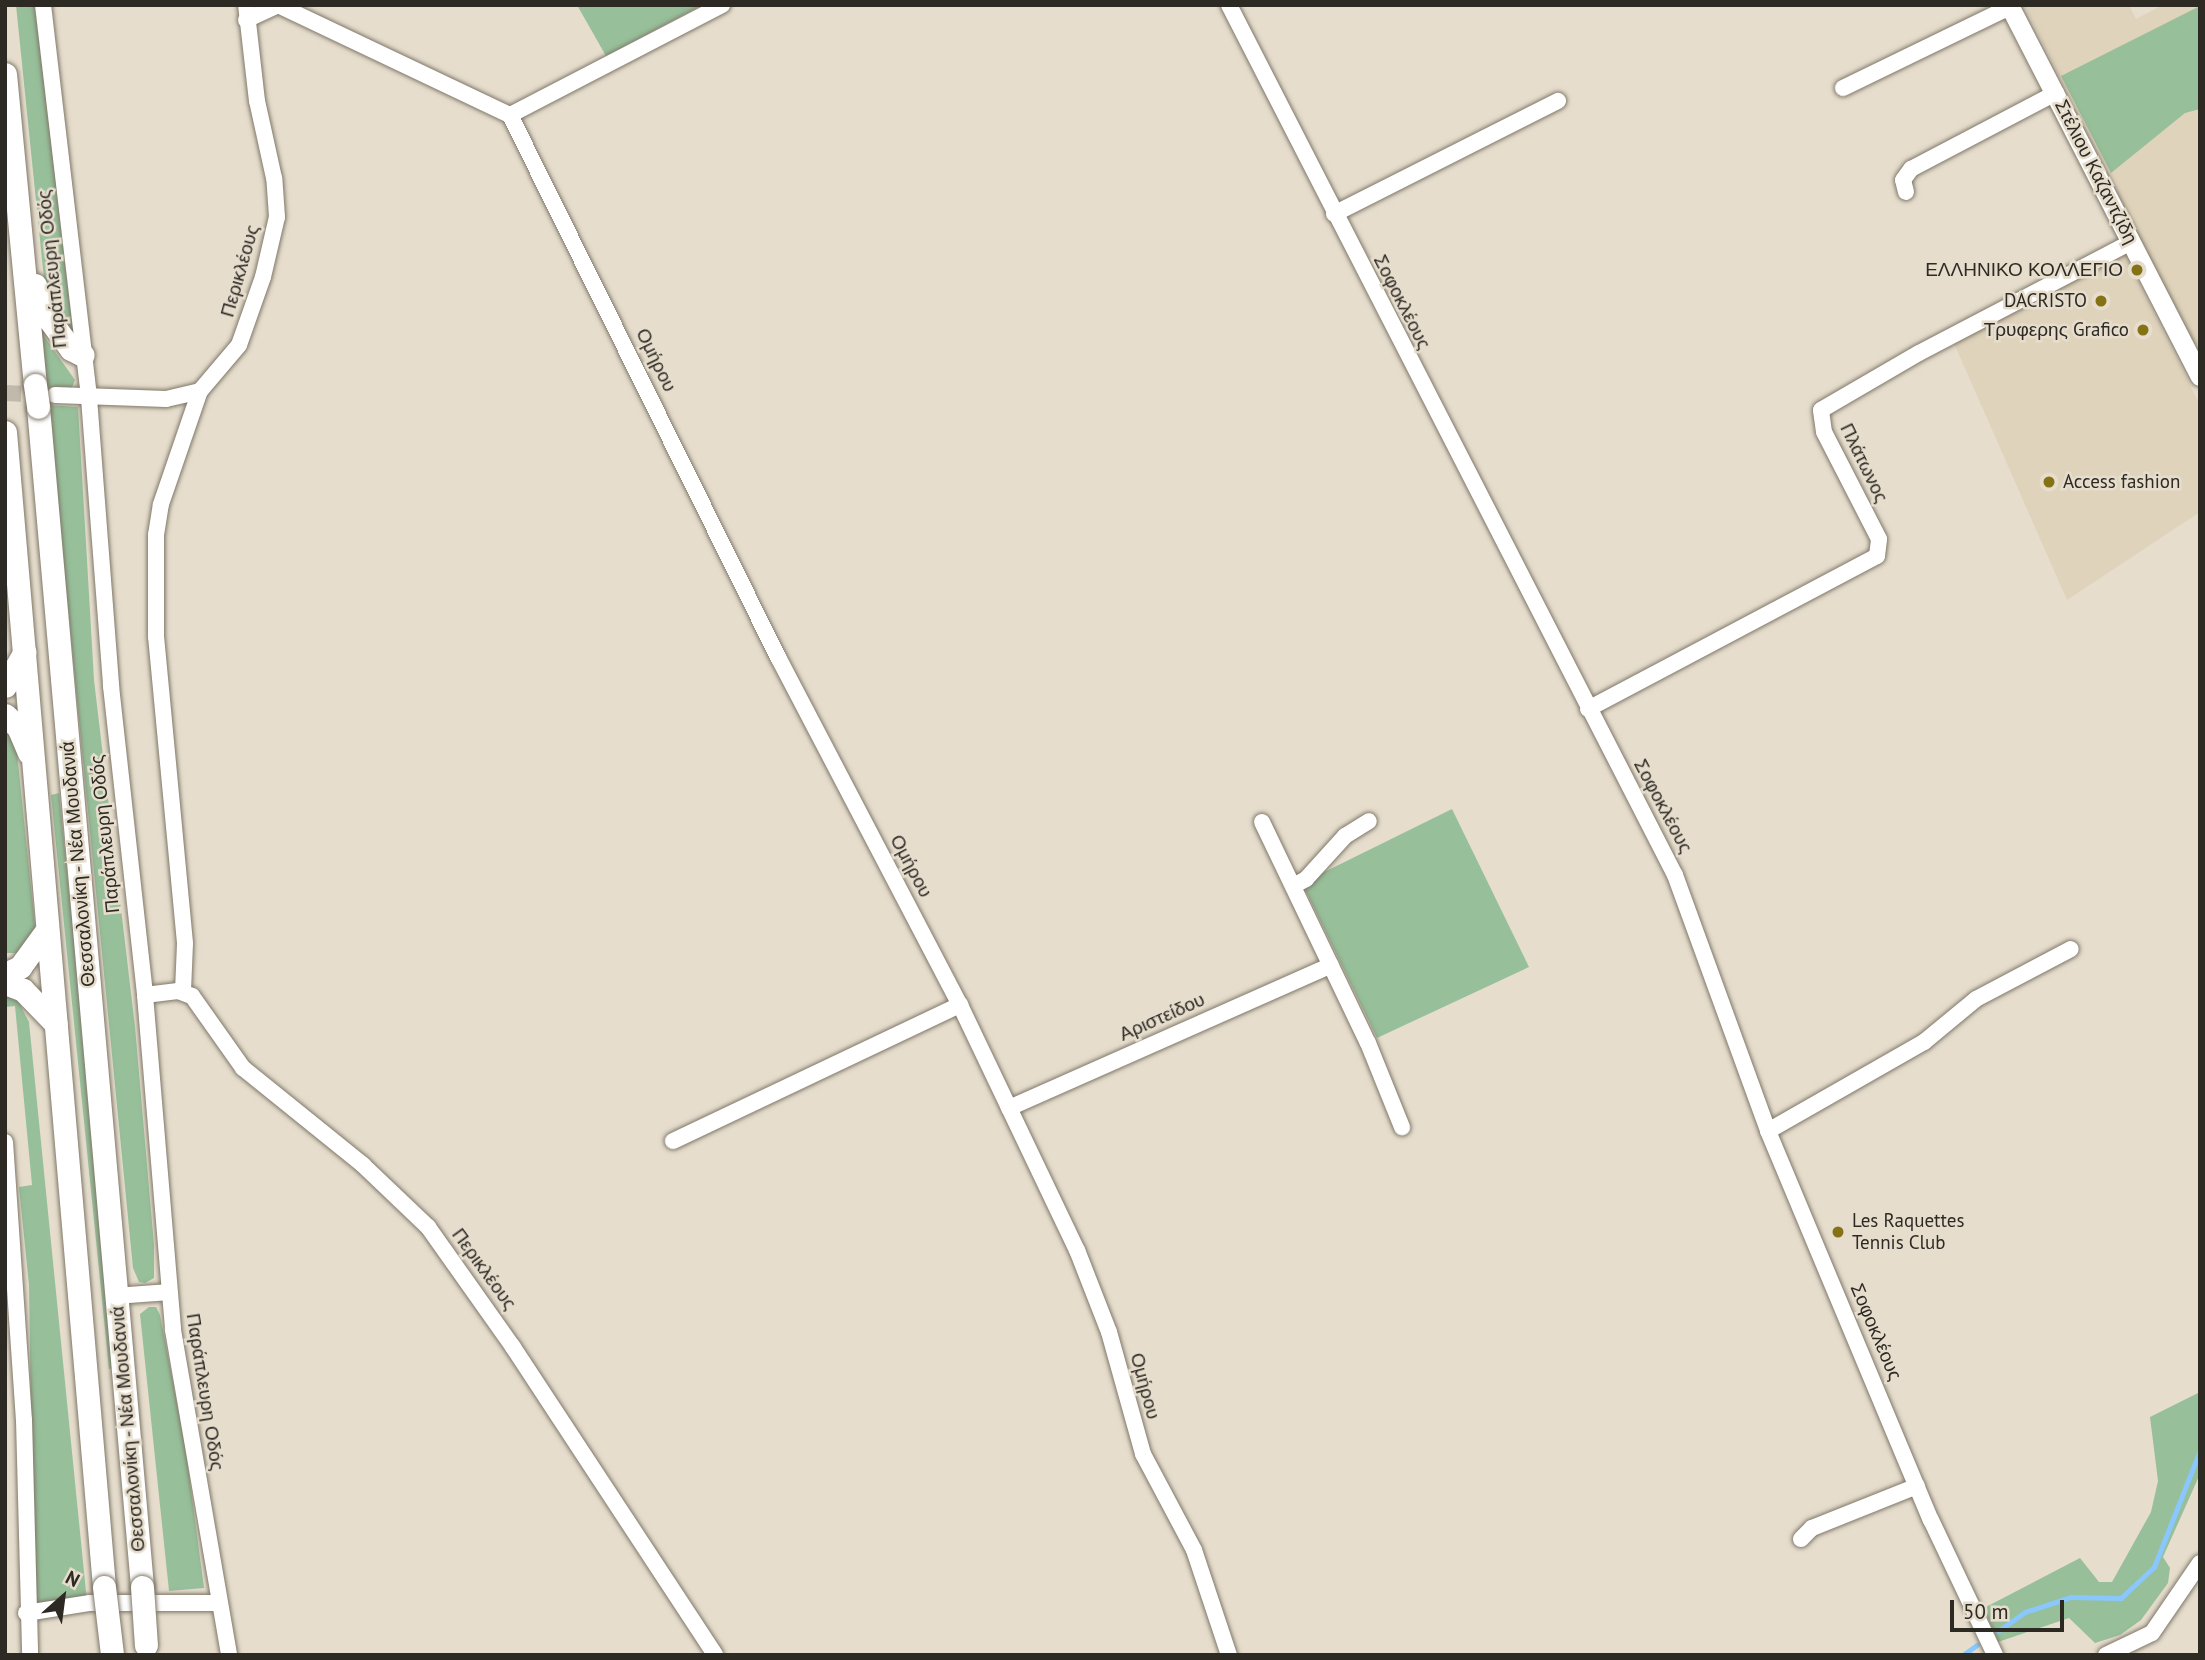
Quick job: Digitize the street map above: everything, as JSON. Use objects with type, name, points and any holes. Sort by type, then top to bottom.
[{"type":"highway","name":"Θεσσαλονίκη - Νέα Μουδανιά","points":[[5,74],[43,396],[147,1650]]},
{"type":"highway","points":[[19,193],[41,304],[71,349],[83,355]]},
{"type":"highway","name":"Θεσσαλονίκη - Νέα Μουδανιά","points":[[5,432],[39,797],[47,930],[104,1587],[112,1654]]},
{"type":"highway","points":[[5,686],[25,652]]},
{"type":"highway","points":[[5,715],[24,741],[39,797]]},
{"type":"highway","points":[[5,974],[20,967],[47,930]]},
{"type":"highway","points":[[5,983],[23,990],[55,1024]]},
{"type":"main road","name":"Στέλιου Καζαντζίδη","points":[[2010,6],[2200,376]]},
{"type":"street","name":"Παράπλευρη Οδός","points":[[43,5],[89,398],[112,700],[145,995],[169,1292],[229,1655]]},
{"type":"street","points":[[246,13],[278,5],[510,115],[527,111],[722,5]]},
{"type":"street","name":"Σοφοκλέους","points":[[1229,5],[1686,897],[1768,1131],[1917,1486],[1995,1655]]},
{"type":"street","points":[[1843,88],[2010,6]]},
{"type":"street","name":"Περικλέους","points":[[200,391],[239,345],[263,277],[277,217],[274,178],[257,101],[246,13]]},
{"type":"street","points":[[1906,191],[1903,180],[1911,169],[2056,93]]},
{"type":"street","points":[[1334,214],[1558,101]]},
{"type":"street","name":"Ομήρου","points":[[510,115],[778,657],[960,1005],[1009,1108],[1100,1306],[1139,1443],[1194,1550],[1230,1655]]},
{"type":"street","name":"Πλάτωνος","points":[[1588,709],[1877,556],[1879,539],[1824,432],[1821,411],[1928,348],[2131,242]]},
{"type":"street","points":[[43,396],[166,399],[200,391]]},
{"type":"street","points":[[145,995],[183,991],[185,943],[156,637],[156,535],[161,504],[200,391]]},
{"type":"street","points":[[1293,886],[1306,878],[1345,836],[1368,821]]},
{"type":"street","points":[[1262,822],[1331,965],[1402,1127]]},
{"type":"street","points":[[1768,1131],[1924,1042],[1976,999],[2071,949]]},
{"type":"street","name":"Αριστείδου","points":[[1009,1108],[1331,965]]},
{"type":"street","name":"Περικλέους","points":[[183,991],[197,1001],[243,1068],[363,1165],[445,1247],[715,1655]]},
{"type":"street","points":[[673,1141],[960,1005]]},
{"type":"street","points":[[5,1142],[24,1420],[26,1613],[30,1655]]},
{"type":"street","points":[[116,1296],[169,1292]]},
{"type":"street","points":[[1801,1539],[1812,1528],[1917,1486]]},
{"type":"street","points":[[2106,1655],[2151,1633],[2200,1563]]},
{"type":"street","points":[[26,1613],[90,1603],[219,1604]]},
{"type":"shaded area","points":[[2024,5],[2129,5],[2136,19],[2163,5],[2200,5],[2200,343],[2193,345]]},
{"type":"shaded area","points":[[2123,252],[2200,405],[2200,512],[2067,600],[1953,341]]},
{"type":"green space","points":[[16,5],[36,5],[75,340],[46,298]]},
{"type":"green space","points":[[577,5],[702,5],[606,56]]},
{"type":"green space","points":[[2200,6],[2200,109],[2185,113],[2111,173],[2061,76]]},
{"type":"green space","points":[[41,332],[75,380],[71,390],[43,391]]},
{"type":"green space","points":[[48,405],[78,407],[94,680],[135,1027],[154,1245],[154,1278],[145,1283],[139,1282],[133,1268]]},
{"type":"green space","points":[[5,722],[16,743],[36,936],[25,953],[6,953],[5,946]]},
{"type":"green space","points":[[59,793],[118,1367],[109,1369],[51,795]]},
{"type":"green space","points":[[1452,809],[1529,967],[1377,1038],[1302,883]]},
{"type":"green space","points":[[5,996],[16,997],[29,1022],[87,1602],[34,1607],[29,1285],[19,1187],[32,1185],[15,1006],[5,1007]]},
{"type":"green space","points":[[149,1307],[156,1307],[160,1315],[185,1444],[204,1588],[169,1591],[140,1314]]},
{"type":"green space","points":[[2200,1392],[2200,1474],[2163,1557],[2170,1568],[2168,1583],[2141,1620],[2120,1635],[2095,1643],[2069,1618],[1998,1642],[1984,1608],[2080,1558],[2099,1582],[2112,1582],[2151,1512],[2158,1481],[2150,1417]]},
{"type":"waterway","points":[[1998,1631],[2025,1612],[2071,1597],[2121,1598],[2154,1567],[2200,1450]]},
{"type":"waterway","points":[[1963,1655],[1977,1645]]},
{"type":"tunnel","points":[[5,393],[46,395]]},
{"type":"place","name":"ΕΛΛΗΝΙΚΟ ΚΟΛΛΕΓΙΟ","points":[[2137,270]]},
{"type":"place","name":"DACRISTO","points":[[2101,301]]},
{"type":"place","name":"Τρυφερης Grafico","points":[[2143,330]]},
{"type":"place","name":"Access fashion","points":[[2049,482]]},
{"type":"place","name":"Les Raquettes Tennis Club","points":[[1838,1232]]}]
